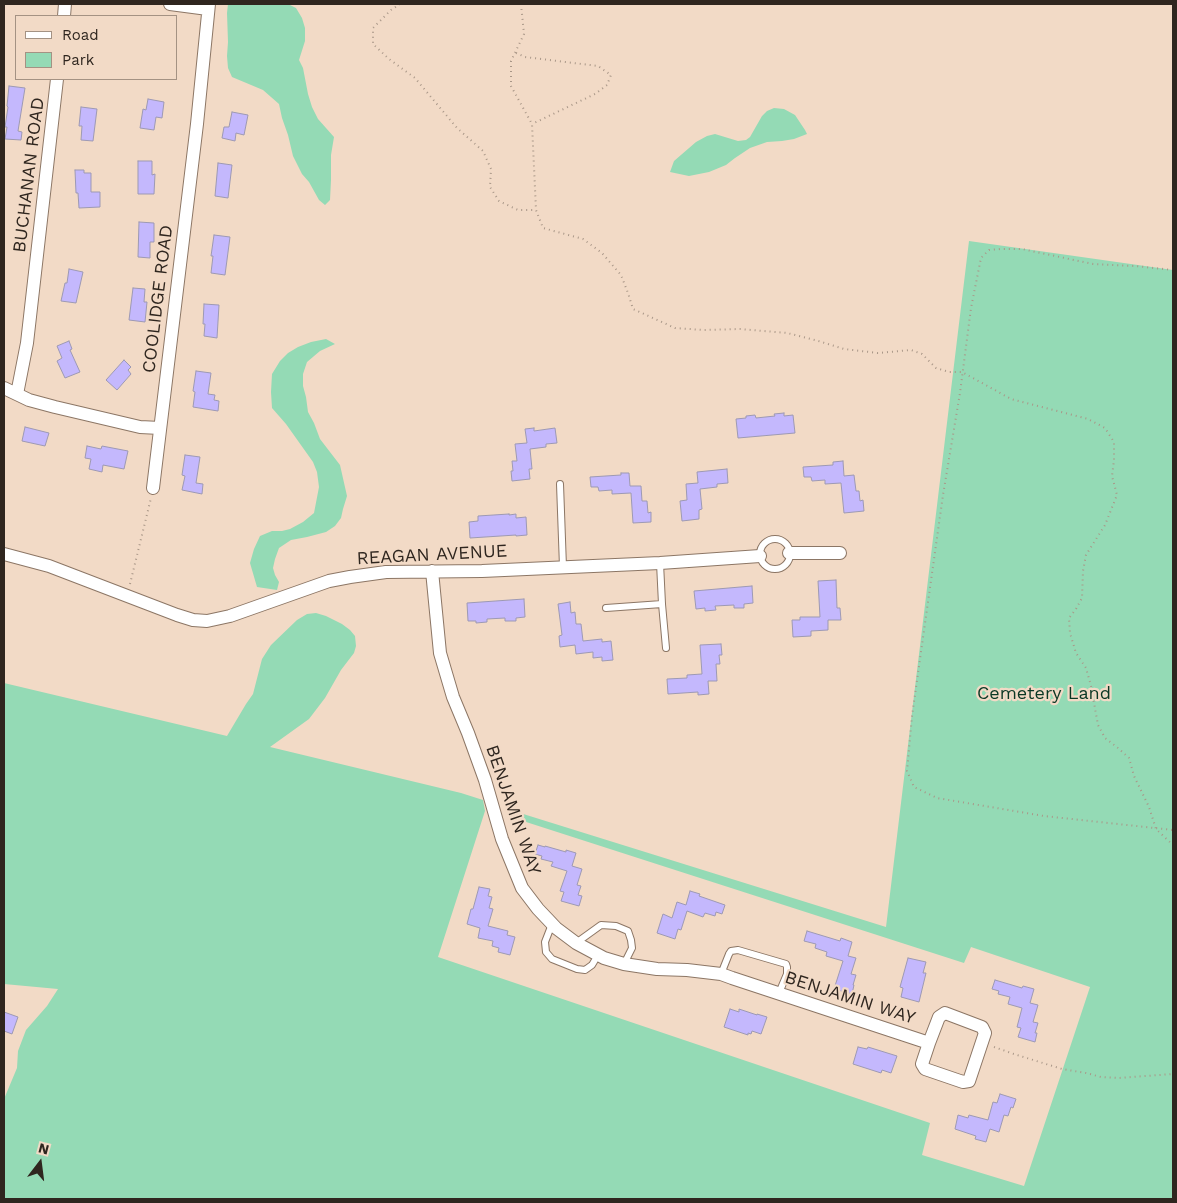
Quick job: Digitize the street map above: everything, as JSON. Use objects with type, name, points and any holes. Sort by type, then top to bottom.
[{"type":"street","points":[[170,4],[208,6]]},
{"type":"street","name":"COOLIDGE ROAD","points":[[153,488],[197,124],[208,6]]},
{"type":"street","name":"BUCHANAN ROAD","points":[[16,394],[27,343],[57,80]]},
{"type":"street","points":[[4,388],[29,400],[55,407],[140,427],[160,428]]},
{"type":"street","points":[[789,553],[840,553]]},
{"type":"street","name":"REAGAN AVENUE","points":[[4,554],[49,566],[185,618],[207,621],[230,616],[329,581],[386,572],[482,571],[660,564],[760,556]]},
{"type":"street","name":"BENJAMIN WAY","points":[[432,571],[440,653],[453,698],[486,780],[502,839],[522,888],[552,924],[576,943],[598,955],[624,964],[656,969],[721,974],[929,1043]]},
{"type":"street","name":"BENJAMIN WAY","points":[[945,1013],[982,1026],[985,1033],[969,1081],[963,1082],[925,1069],[922,1064],[929,1043],[939,1017],[945,1013]]},
{"type":"lane","points":[[560,484],[563,567]]},
{"type":"lane","points":[[770,540],[776,540],[781,541],[788,548],[789,559],[781,568],[775,569],[765,566],[760,556],[764,544],[770,540]]},
{"type":"lane","points":[[660,564],[666,648]]},
{"type":"lane","points":[[606,608],[662,604]]},
{"type":"lane","points":[[552,924],[545,942],[546,952],[552,958],[577,969],[586,970],[592,965],[598,955]]},
{"type":"lane","points":[[576,943],[601,925],[616,926],[628,931],[632,948],[624,964]]},
{"type":"lane","points":[[721,974],[731,951],[738,950],[786,964],[788,974],[779,993]]},
{"type":"path","points":[[400,4],[373,28],[373,44],[389,59],[415,78],[457,128],[482,152],[490,169],[490,187],[499,201],[518,210],[536,210]]},
{"type":"path","points":[[521,4],[524,34],[511,61],[511,86],[532,124],[536,210],[543,228],[583,239],[602,252],[621,275],[633,309],[675,328],[703,330],[740,329],[787,333],[844,349],[878,353],[911,350],[922,354],[936,368],[949,372],[962,372],[1011,399],[1088,419],[1105,428],[1114,442],[1112,476],[1117,495],[1105,525],[1086,555],[1082,598],[1069,618],[1070,633],[1076,653],[1086,668],[1098,725],[1105,738],[1129,758],[1134,776],[1156,828],[1173,845]]},
{"type":"path","points":[[515,52],[525,57],[598,66],[611,75],[607,85],[595,94],[532,124]]},
{"type":"path","points":[[1173,270],[1093,264],[1022,249],[988,250],[981,258],[971,308],[960,393],[943,495],[913,706],[907,771],[914,787],[937,798],[1044,816],[1173,830]]},
{"type":"path","points":[[128,596],[153,488]]},
{"type":"path","points":[[983,1042],[1054,1066],[1102,1077],[1118,1078],[1173,1074]]},
{"type":"green space","points":[[228,4],[288,4],[296,8],[302,18],[305,28],[305,41],[299,60],[303,68],[308,94],[318,119],[334,137],[331,155],[330,200],[325,205],[319,200],[302,174],[293,156],[279,104],[263,90],[232,77],[228,68],[227,56]]},
{"type":"green space","points":[[774,108],[784,109],[795,115],[807,134],[794,139],[767,142],[750,148],[726,165],[709,172],[689,176],[670,172],[674,161],[696,142],[707,136],[715,134],[738,141],[746,140],[750,137],[762,116]]},
{"type":"green space","name":"Cemetery Land","points":[[969,241],[1173,270],[1173,1199],[4,1199],[4,1099],[17,1068],[18,1051],[26,1030],[47,1006],[58,989],[4,984],[4,683],[227,736],[253,694],[262,659],[271,645],[297,620],[307,614],[316,613],[342,624],[350,630],[355,636],[356,646],[354,653],[309,719],[270,747],[483,800],[485,811],[438,957],[930,1123],[922,1155],[1024,1186],[1090,987],[971,947],[964,963],[523,821],[520,813],[886,927]]},
{"type":"green space","points":[[326,339],[335,344],[320,351],[307,362],[303,374],[303,386],[308,412],[320,439],[340,465],[347,496],[341,518],[335,526],[326,532],[291,540],[279,548],[273,568],[279,582],[277,590],[257,587],[250,563],[260,536],[272,531],[290,529],[314,513],[319,487],[317,472],[313,462],[272,408],[272,374],[280,361],[288,353],[311,342]]},
{"type":"building","points":[[9,86],[25,88],[18,131],[22,132],[21,140],[5,139]]},
{"type":"building","points":[[148,99],[164,102],[162,118],[156,117],[154,130],[140,128],[143,109],[146,110]]},
{"type":"building","points":[[81,107],[97,109],[93,141],[81,140],[82,126],[79,126]]},
{"type":"building","points":[[232,112],[248,115],[244,135],[236,133],[235,141],[222,138],[224,127],[229,127]]},
{"type":"building","points":[[138,161],[152,161],[152,175],[155,174],[154,194],[138,194]]},
{"type":"building","points":[[218,163],[232,165],[228,198],[215,196]]},
{"type":"building","points":[[75,170],[84,170],[84,173],[91,173],[91,192],[100,192],[100,207],[79,208]]},
{"type":"building","points":[[139,222],[154,223],[154,242],[150,242],[150,258],[138,257]]},
{"type":"building","points":[[214,235],[230,237],[225,275],[211,273]]},
{"type":"building","points":[[69,269],[83,272],[76,303],[61,301]]},
{"type":"building","points":[[133,288],[145,289],[144,302],[147,302],[145,322],[129,320]]},
{"type":"building","points":[[204,304],[219,305],[217,338],[204,336]]},
{"type":"building","points":[[69,341],[72,349],[70,350],[80,372],[65,378],[57,361],[62,358],[57,346]]},
{"type":"building","points":[[124,360],[131,367],[128,370],[131,374],[117,390],[106,380]]},
{"type":"building","points":[[196,371],[211,373],[208,394],[215,395],[214,400],[219,401],[218,411],[193,407]]},
{"type":"building","points":[[784,413],[784,416],[793,415],[795,433],[738,438],[736,419],[755,415],[756,418],[775,416],[774,414]]},
{"type":"building","points":[[25,427],[49,433],[45,446],[22,441]]},
{"type":"building","points":[[534,428],[534,431],[555,428],[557,443],[546,444],[546,447],[530,449],[532,469],[529,469],[530,479],[512,481],[512,461],[517,461],[515,444],[527,443],[525,429]]},
{"type":"building","points":[[87,446],[101,449],[102,446],[128,451],[124,469],[103,465],[102,472],[89,469],[91,459],[85,458]]},
{"type":"building","points":[[185,455],[200,457],[196,483],[203,484],[202,494],[182,490],[185,476],[182,475]]},
{"type":"building","points":[[843,461],[844,476],[854,475],[856,491],[859,491],[860,501],[863,500],[864,511],[844,513],[841,483],[825,484],[825,480],[812,481],[811,477],[804,477],[803,467],[833,465],[833,462]]},
{"type":"building","points":[[727,469],[728,483],[717,484],[717,487],[700,489],[702,509],[699,510],[699,519],[682,521],[680,501],[687,500],[686,484],[698,483],[697,472]]},
{"type":"building","points":[[621,473],[629,473],[630,486],[641,486],[642,501],[647,501],[648,513],[651,512],[651,522],[633,523],[631,493],[612,494],[612,490],[599,491],[598,487],[591,487],[590,477],[621,475]]},
{"type":"building","points":[[516,514],[516,518],[526,517],[527,535],[470,538],[469,522],[478,521],[478,516]]},
{"type":"building","points":[[836,580],[837,608],[840,608],[841,620],[828,620],[828,630],[811,631],[811,636],[793,637],[792,620],[800,620],[800,617],[820,617],[818,581]]},
{"type":"building","points":[[752,586],[753,603],[744,604],[744,608],[734,608],[734,605],[715,606],[716,610],[705,611],[705,608],[696,609],[694,591]]},
{"type":"building","points":[[524,599],[525,617],[516,618],[516,621],[505,621],[505,618],[487,619],[487,622],[476,623],[476,621],[468,621],[467,603]]},
{"type":"building","points":[[570,602],[571,613],[575,612],[576,624],[581,624],[583,641],[602,639],[602,642],[611,641],[613,660],[602,661],[602,657],[593,658],[593,652],[576,654],[575,645],[560,647],[559,636],[562,635],[558,604]]},
{"type":"building","points":[[721,644],[722,655],[719,655],[720,664],[716,664],[717,681],[708,681],[709,694],[698,695],[698,692],[668,694],[667,679],[687,678],[687,675],[702,674],[700,645]]},
{"type":"building","points":[[538,845],[576,853],[572,866],[582,869],[577,885],[581,886],[578,895],[582,896],[579,906],[561,901],[564,892],[560,891],[567,871],[551,866],[553,862],[541,859],[542,856],[535,854]]},
{"type":"building","points":[[479,887],[490,889],[488,896],[492,897],[489,908],[493,909],[488,926],[508,931],[507,935],[515,937],[510,955],[498,952],[499,948],[492,946],[493,941],[478,938],[480,928],[467,924]]},
{"type":"building","points":[[690,891],[725,905],[722,914],[716,912],[715,916],[705,913],[703,917],[687,911],[681,930],[678,929],[675,939],[657,933],[663,914],[672,918],[677,902],[686,905]]},
{"type":"building","points":[[807,931],[840,941],[841,938],[852,942],[848,956],[856,958],[851,974],[856,975],[852,994],[834,989],[843,961],[826,956],[827,952],[815,948],[816,944],[804,941]]},
{"type":"building","points":[[908,958],[926,962],[923,973],[926,973],[919,1002],[901,997],[903,988],[900,987]]},
{"type":"building","points":[[995,980],[1022,988],[1023,986],[1034,989],[1030,1003],[1038,1005],[1033,1022],[1038,1023],[1035,1042],[1018,1037],[1021,1028],[1017,1027],[1022,1008],[1008,1004],[1010,997],[998,994],[999,991],[992,989]]},
{"type":"building","points":[[730,1009],[739,1012],[739,1009],[767,1017],[761,1034],[752,1031],[748,1035],[724,1027]]},
{"type":"building","points":[[4,1012],[18,1017],[12,1034],[4,1031]]},
{"type":"building","points":[[858,1047],[867,1049],[868,1047],[897,1056],[891,1073],[882,1070],[881,1073],[853,1064]]},
{"type":"building","points":[[1000,1094],[1016,1099],[1008,1116],[1004,1115],[999,1132],[990,1129],[986,1142],[975,1139],[976,1136],[955,1129],[958,1115],[968,1118],[969,1115],[988,1120],[993,1102],[997,1103]]}]
